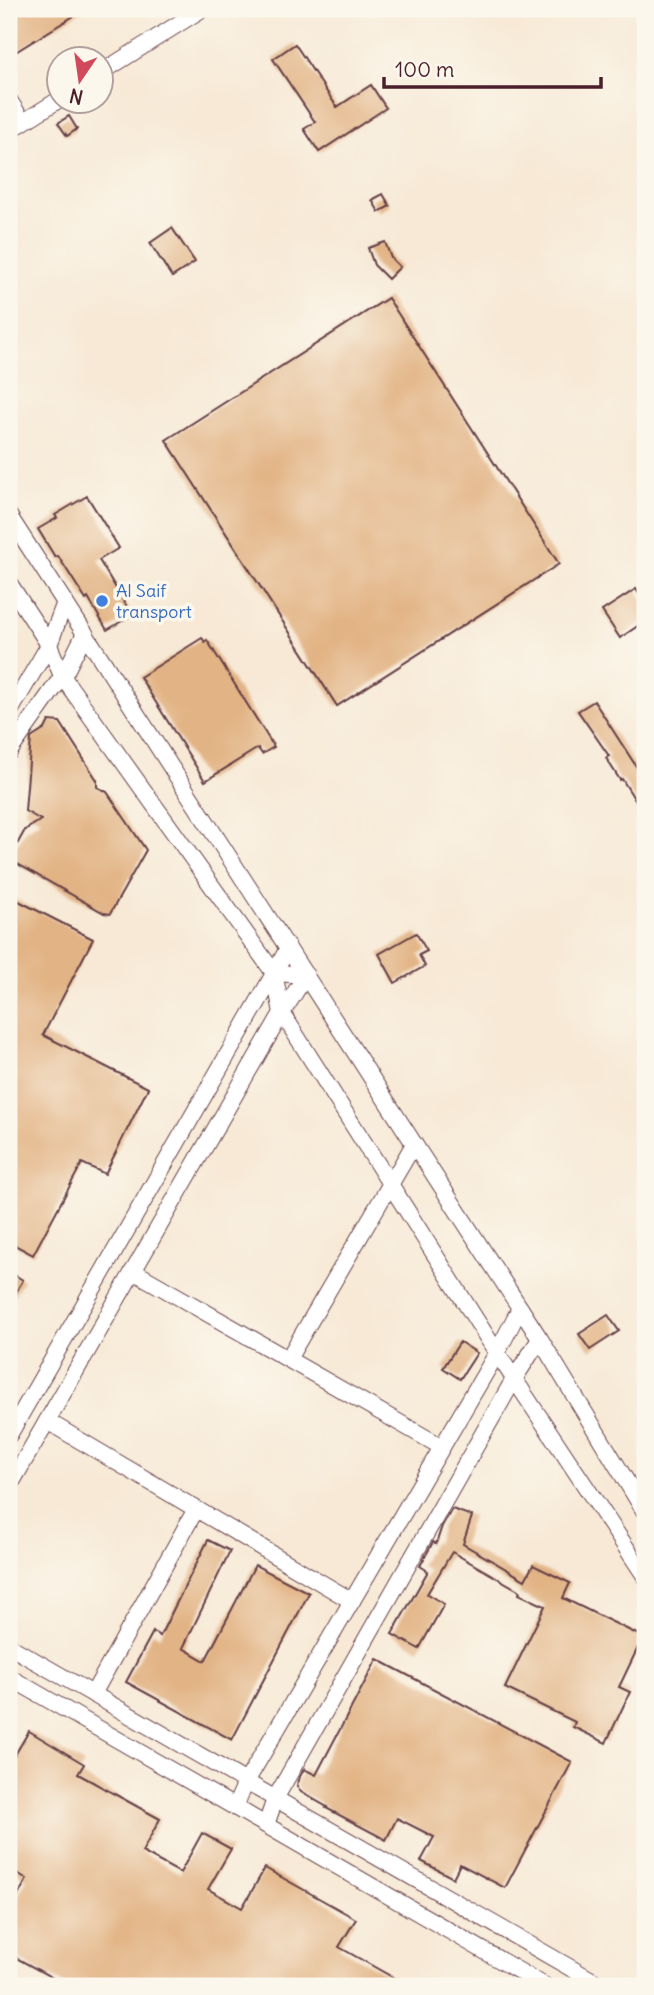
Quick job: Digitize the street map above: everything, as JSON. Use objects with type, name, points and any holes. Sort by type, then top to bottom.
[{"type":"street","points":[[116,63],[202,9]]},
{"type":"street","points":[[9,100],[23,122]]},
{"type":"street","points":[[9,131],[46,108]]},
{"type":"street","points":[[9,516],[540,1339],[645,1512]]},
{"type":"street","points":[[9,583],[48,645],[62,676],[274,973],[282,1013],[497,1353],[645,1576]]},
{"type":"street","points":[[9,713],[48,645],[65,602]]},
{"type":"street","points":[[9,752],[62,676],[85,634]]},
{"type":"street","points":[[9,1435],[288,948]]},
{"type":"street","points":[[274,973],[306,975]]},
{"type":"street","points":[[9,1487],[306,975]]},
{"type":"street","points":[[288,1359],[414,1144]]},
{"type":"street","points":[[133,1271],[442,1447]]},
{"type":"street","points":[[235,1807],[246,1782],[497,1353],[520,1308]]},
{"type":"street","points":[[266,1825],[275,1799],[514,1379],[540,1339]]},
{"type":"street","points":[[47,1421],[352,1601]]},
{"type":"street","points":[[93,1694],[197,1509]]},
{"type":"street","points":[[329,1640],[357,1654]]},
{"type":"street","points":[[9,1646],[602,1986]]},
{"type":"street","points":[[9,1677],[545,1986]]},
{"type":"building","points":[[9,9],[85,9],[9,56]]},
{"type":"building","points":[[295,44],[337,107],[371,85],[386,108],[319,152],[304,129],[315,122],[273,59]]},
{"type":"building","points":[[69,116],[77,129],[67,136],[58,123]]},
{"type":"building","points":[[383,194],[390,206],[379,212],[372,200]]},
{"type":"building","points":[[172,228],[195,262],[172,277],[150,243]]},
{"type":"building","points":[[385,242],[391,258],[400,267],[388,279],[374,265],[368,248]]},
{"type":"building","points":[[388,298],[559,564],[337,706],[166,440]]},
{"type":"building","points":[[87,496],[119,548],[99,560],[132,615],[107,630],[88,598],[86,600],[38,529],[57,518],[55,515]]},
{"type":"building","points":[[636,589],[645,603],[645,621],[620,638],[602,611]]},
{"type":"building","points":[[202,638],[205,642],[207,640],[274,747],[262,754],[258,748],[205,781],[140,677]]},
{"type":"building","points":[[594,701],[645,780],[645,816],[578,711]]},
{"type":"building","points":[[49,721],[60,722],[97,780],[97,787],[107,792],[146,850],[110,914],[9,859],[25,830],[41,820],[25,811],[31,738],[45,729]]},
{"type":"building","points":[[9,896],[93,939],[43,1035],[148,1088],[105,1174],[82,1163],[33,1255],[9,1242]]},
{"type":"building","points":[[416,933],[427,951],[419,955],[425,966],[395,983],[379,954]]},
{"type":"building","points":[[9,1272],[23,1280],[9,1304]]},
{"type":"building","points":[[608,1315],[619,1331],[590,1350],[579,1334]]},
{"type":"building","points":[[460,1342],[477,1353],[460,1379],[443,1368]]},
{"type":"building","points":[[452,1509],[472,1516],[463,1544],[525,1580],[533,1565],[570,1583],[563,1598],[643,1637],[619,1687],[630,1692],[606,1743],[573,1727],[575,1722],[505,1688],[545,1606],[519,1594],[520,1591],[452,1552],[427,1594],[444,1604],[419,1649],[392,1634],[428,1571],[420,1566],[433,1542],[436,1544]]},
{"type":"building","points":[[208,1540],[230,1551],[183,1648],[205,1661],[255,1565],[309,1593],[232,1740],[126,1682],[153,1632],[160,1636]]},
{"type":"building","points":[[377,1659],[572,1762],[505,1888],[460,1864],[453,1878],[421,1861],[434,1837],[397,1818],[386,1840],[326,1808],[301,1792],[297,1786],[304,1769],[316,1775]]},
{"type":"building","points":[[29,1731],[84,1764],[78,1774],[160,1819],[142,1852],[180,1873],[202,1833],[231,1849],[208,1889],[242,1908],[265,1868],[356,1919],[339,1947],[408,1986],[67,1986],[9,1954],[9,1912],[27,1879],[9,1868],[9,1765]]},
{"type":"place","name":"Al Saif transport","points":[[102,601]]}]
